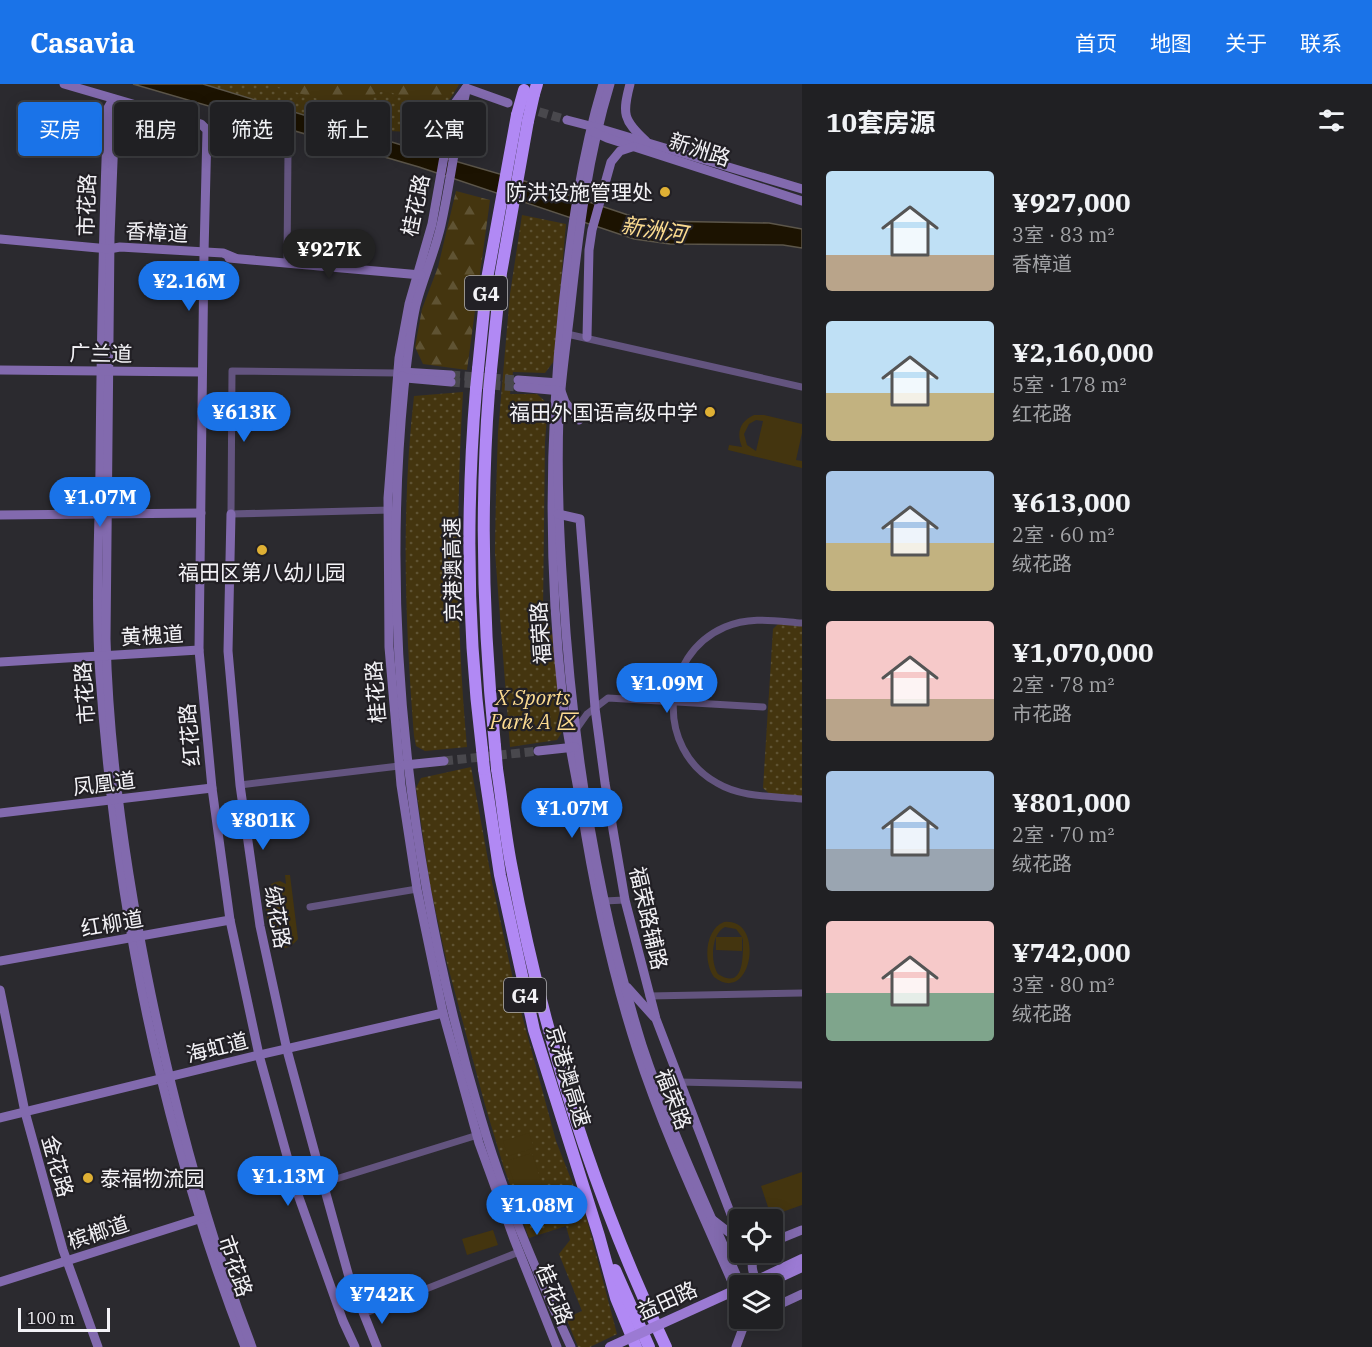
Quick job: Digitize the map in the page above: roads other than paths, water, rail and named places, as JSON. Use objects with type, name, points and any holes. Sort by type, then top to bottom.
[{"type":"highway","name":"G4","points":[[482,390],[498,293],[503,218],[530,88]]},
{"type":"highway","name":"京港澳高速","points":[[482,390],[483,528],[488,683],[495,746],[491,769],[500,875],[534,1030],[599,1236]]},
{"type":"highway","name":"京港澳高速","points":[[482,390],[470,498],[474,663],[482,749],[491,769],[527,941],[547,1022],[579,1128],[607,1210],[666,1347]]},
{"type":"highway","name":"G4","points":[[599,1236],[649,1347]]},
{"type":"highway","points":[[599,1236],[616,1298],[636,1347]]},
{"type":"main road","points":[[64,84],[113,99]]},
{"type":"main road","name":"福荣路","points":[[603,84],[580,192],[575,228],[552,455],[552,535],[560,673],[604,901],[625,985],[658,1089],[732,1275]]},
{"type":"main road","name":"福荣路","points":[[595,130],[610,84]]},
{"type":"main road","points":[[630,84],[625,103],[625,118],[630,126],[651,144]]},
{"type":"main road","name":"桂花路","points":[[392,510],[404,399],[403,374],[410,347],[427,242],[440,202],[453,131],[466,88],[508,103]]},
{"type":"main road","name":"红花路","points":[[113,99],[201,124],[207,130],[199,650],[212,788],[230,920],[259,1055],[297,1192],[355,1347]]},
{"type":"main road","name":"市花路","points":[[113,99],[108,108],[103,656],[115,800],[135,937],[165,1078],[204,1218],[245,1347]]},
{"type":"main road","name":"新洲路","points":[[567,120],[635,147],[802,201]]},
{"type":"main road","name":"新洲路","points":[[595,130],[651,144],[802,189]]},
{"type":"main road","points":[[587,337],[592,230],[613,158],[620,151],[635,147]]},
{"type":"main road","name":"福荣路","points":[[575,228],[567,334],[558,387],[558,514],[565,629],[575,731],[574,747],[595,889],[610,957],[636,1048],[677,1157],[735,1275]]},
{"type":"main road","name":"香樟道","points":[[0,239],[204,253],[210,257],[421,275]]},
{"type":"main road","points":[[392,273],[406,284],[410,300]]},
{"type":"main road","name":"桂花路","points":[[421,275],[410,300],[403,374],[392,510],[389,647],[417,889],[443,1013],[519,1252],[557,1346]]},
{"type":"main road","points":[[410,347],[416,364],[429,377]]},
{"type":"main road","name":"广兰道","points":[[0,370],[202,372]]},
{"type":"main road","points":[[403,374],[451,378]]},
{"type":"main road","points":[[404,399],[414,386],[429,377]]},
{"type":"main road","points":[[518,384],[558,387],[565,402],[579,420]]},
{"type":"main road","points":[[0,515],[201,513]]},
{"type":"main road","name":"绒花路","points":[[231,514],[228,651],[240,785],[260,926],[287,1050],[323,1183],[350,1276],[377,1347]]},
{"type":"main road","name":"福荣路辅路","points":[[558,514],[580,519],[595,708],[625,900],[656,1018],[729,1212]]},
{"type":"main road","name":"黄槐道","points":[[0,662],[199,650]]},
{"type":"main road","points":[[538,751],[574,747]]},
{"type":"main road","points":[[404,765],[444,761]]},
{"type":"main road","name":"桂花路","points":[[404,765],[431,912],[481,1134],[571,1347]]},
{"type":"main road","name":"凤凰道","points":[[0,813],[212,788]]},
{"type":"main road","name":"红柳道","points":[[0,961],[230,920]]},
{"type":"main road","points":[[625,985],[656,1018]]},
{"type":"main road","name":"金花路","points":[[0,990],[25,1112],[67,1261],[98,1347]]},
{"type":"main road","name":"海虹道","points":[[0,1118],[443,1013]]},
{"type":"main road","points":[[708,1213],[729,1232]]},
{"type":"main road","name":"市花路","points":[[204,1218],[252,1347]]},
{"type":"main road","name":"槟榔道","points":[[0,1282],[204,1218]]},
{"type":"main road","points":[[783,1237],[801,1230]]},
{"type":"main road","name":"益田路","points":[[766,1275],[802,1259]]},
{"type":"main road","points":[[783,1276],[802,1267]]},
{"type":"main road","name":"益田路","points":[[610,1347],[729,1292]]},
{"type":"main road","points":[[783,1303],[802,1294]]},
{"type":"main road","name":"益田路","points":[[625,1347],[729,1303]]},
{"type":"main road","points":[[736,1347],[744,1329]]},
{"type":"street","points":[[287,263],[288,156]]},
{"type":"street","points":[[567,334],[802,387]]},
{"type":"street","name":"绒花路","points":[[231,514],[232,371],[403,374]]},
{"type":"street","points":[[231,514],[392,510]]},
{"type":"street","points":[[802,623],[752,620],[716,631],[686,660],[677,680],[673,701],[675,728],[681,744],[690,760],[709,778],[741,793],[802,799]]},
{"type":"street","points":[[575,731],[587,714],[608,698],[763,707]]},
{"type":"street","points":[[240,785],[404,765]]},
{"type":"street","points":[[310,908],[417,889]]},
{"type":"street","points":[[604,901],[625,900]]},
{"type":"street","points":[[649,996],[802,993]]},
{"type":"street","points":[[658,1089],[679,1082],[802,1085]]},
{"type":"street","points":[[323,1183],[481,1134]]},
{"type":"street","points":[[363,1314],[519,1252]]},
{"type":"water","points":[[133,84],[203,84],[262,102],[210,102],[210,106]]},
{"type":"water","points":[[294,112],[306,116],[306,134],[294,131]]},
{"type":"water","name":"新洲河","points":[[390,141],[402,145],[402,156],[437,156],[538,185],[637,218],[657,221],[769,223],[802,229],[802,248],[783,245],[670,244],[634,239],[381,156],[390,156]]},
{"type":"tunnel","points":[[526,108],[567,120]]},
{"type":"tunnel","points":[[451,375],[518,380]]},
{"type":"tunnel","points":[[451,382],[518,387]]},
{"type":"tunnel","points":[[444,761],[538,751]]},
{"type":"place","name":"防洪设施管理处","points":[[665,192]]},
{"type":"place","name":"福田外国语高级中学","points":[[710,412]]},
{"type":"place","name":"福田区第八幼儿园","points":[[262,550]]},
{"type":"place","name":"泰福物流园","points":[[88,1178]]},
{"type":"park label","name":"X Sports Park A 区","points":[[533,709]]}]
